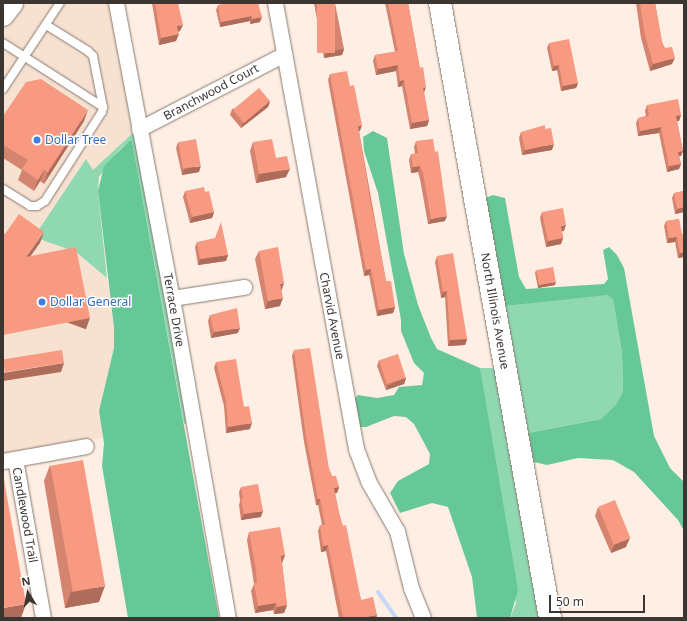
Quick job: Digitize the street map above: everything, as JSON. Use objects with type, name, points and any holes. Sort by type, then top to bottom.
[{"type":"street","points":[[3,15],[12,3]]},
{"type":"street","name":"Terrace Drive","points":[[116,3],[172,298],[228,618]]},
{"type":"street","name":"Charvid Avenue","points":[[275,3],[356,449],[368,481],[396,531],[411,588],[423,618]]},
{"type":"street","name":"North Illinois Avenue","points":[[440,3],[550,618]]},
{"type":"street","name":"Branchwood Court","points":[[139,129],[284,54]]},
{"type":"street","points":[[172,298],[244,287]]},
{"type":"street","points":[[9,460],[86,446]]},
{"type":"street","name":"Candlewood Trail","points":[[9,460],[43,618]]},
{"type":"lane","points":[[3,89],[60,3]]},
{"type":"lane","points":[[3,190],[30,206],[38,206],[45,201],[103,107],[93,56],[88,50],[46,25]]},
{"type":"lane","points":[[3,43],[103,107]]},
{"type":"shaded area","points":[[3,3],[112,3],[134,132],[93,170],[86,160],[77,252],[107,278],[114,328],[114,348],[99,411],[103,438],[3,455]]},
{"type":"green space","points":[[373,131],[387,138],[404,254],[418,305],[431,338],[437,349],[480,368],[518,590],[510,618],[477,618],[472,577],[448,507],[432,503],[400,513],[390,493],[398,481],[429,464],[430,454],[414,424],[406,417],[394,416],[366,427],[356,427],[351,403],[358,395],[377,398],[394,395],[399,387],[422,385],[424,373],[414,363],[401,331],[401,320],[378,193],[364,151],[363,137]]},
{"type":"green space","points":[[134,132],[190,423],[184,424],[132,141],[130,140],[119,150],[99,177],[98,192],[107,278],[76,252],[34,237],[86,159],[93,170]]},
{"type":"green space","points":[[130,140],[132,141],[219,618],[128,618],[102,466],[104,443],[99,411],[114,348],[114,328],[98,191],[104,166]]},
{"type":"green space","points":[[493,195],[505,198],[519,277],[526,289],[604,284],[608,279],[603,250],[609,247],[617,255],[624,268],[654,436],[670,468],[684,482],[684,531],[678,520],[634,472],[613,460],[578,458],[547,465],[534,462],[528,433],[601,419],[616,405],[623,391],[622,353],[613,299],[607,295],[505,306],[485,198]]},
{"type":"green space","points":[[594,295],[607,295],[613,298],[622,353],[623,391],[616,406],[601,419],[528,433],[534,462],[529,463],[505,306]]},
{"type":"green space","points":[[480,368],[499,368],[541,618],[510,618],[516,603]]},
{"type":"building","points":[[155,3],[178,3],[183,25],[177,26],[179,34],[161,38]]},
{"type":"building","points":[[229,3],[258,3],[262,17],[252,19],[252,16],[221,22],[218,5]]},
{"type":"building","points":[[317,3],[335,3],[335,53],[317,53]]},
{"type":"building","points":[[388,3],[408,3],[420,68],[423,67],[426,87],[423,88],[429,120],[412,123],[404,80],[400,81],[398,65],[378,69],[375,55],[398,51]]},
{"type":"building","points":[[640,3],[655,3],[662,42],[665,48],[672,47],[675,58],[653,64],[644,31]]},
{"type":"building","points":[[569,39],[578,83],[563,86],[559,65],[554,66],[549,43]]},
{"type":"building","points":[[347,71],[350,86],[354,85],[362,125],[358,126],[370,199],[386,281],[391,281],[395,307],[379,310],[371,269],[366,270],[330,74]]},
{"type":"building","name":"Dollar Tree","points":[[41,79],[88,110],[48,172],[44,170],[38,180],[22,169],[28,160],[3,145],[3,116],[26,82]]},
{"type":"building","points":[[259,88],[270,101],[244,123],[233,110]]},
{"type":"building","points":[[678,99],[681,115],[676,116],[683,151],[678,152],[681,164],[669,166],[661,127],[640,131],[638,118],[649,116],[647,105]]},
{"type":"building","points":[[545,125],[545,129],[551,128],[554,144],[525,150],[521,132]]},
{"type":"building","points":[[196,139],[201,166],[183,169],[178,142]]},
{"type":"building","points":[[272,139],[276,158],[287,156],[290,169],[259,174],[253,142]]},
{"type":"building","points":[[433,139],[435,152],[438,151],[447,216],[431,219],[423,173],[420,166],[413,167],[411,154],[418,153],[416,141]]},
{"type":"building","points":[[204,187],[205,192],[209,191],[214,212],[192,217],[185,191]]},
{"type":"building","points":[[684,191],[684,207],[677,209],[674,193]]},
{"type":"building","points":[[563,208],[566,225],[561,226],[563,238],[548,241],[542,212]]},
{"type":"building","name":"Dollar General","points":[[19,214],[44,232],[26,257],[76,247],[90,318],[3,335],[3,233],[5,234]]},
{"type":"building","points":[[679,219],[682,234],[684,234],[684,253],[680,253],[677,237],[669,238],[666,221]]},
{"type":"building","points":[[221,222],[228,255],[200,259],[197,242],[215,238]]},
{"type":"building","points":[[278,247],[284,283],[280,284],[283,298],[268,301],[259,251]]},
{"type":"building","points":[[453,253],[467,339],[450,340],[447,291],[443,292],[437,256]]},
{"type":"building","points":[[553,267],[556,282],[539,285],[536,270]]},
{"type":"building","points":[[237,308],[240,328],[214,332],[210,315]]},
{"type":"building","points":[[310,348],[329,469],[332,476],[336,476],[339,487],[334,488],[339,513],[343,526],[346,525],[361,600],[373,597],[377,615],[361,618],[343,618],[328,545],[323,546],[320,525],[325,525],[320,499],[318,499],[306,436],[294,350]]},
{"type":"building","points":[[62,350],[64,363],[5,372],[3,359]]},
{"type":"building","points":[[398,354],[406,378],[387,384],[379,360]]},
{"type":"building","points":[[236,359],[244,407],[249,406],[252,423],[228,427],[226,401],[216,362]]},
{"type":"building","points":[[83,460],[105,586],[73,592],[51,466]]},
{"type":"building","points":[[3,474],[26,604],[3,608]]},
{"type":"building","points":[[258,484],[263,511],[244,514],[241,499],[243,499],[241,487]]},
{"type":"building","points":[[615,500],[630,538],[614,545],[598,507]]},
{"type":"building","points":[[280,527],[285,555],[281,556],[287,605],[277,607],[276,603],[258,606],[254,583],[257,583],[256,570],[249,532]]},
{"type":"waterway","points":[[378,592],[396,618]]},
{"type":"place","name":"Dollar Tree","points":[[37,140]]},
{"type":"place","name":"Dollar General","points":[[42,302]]}]
